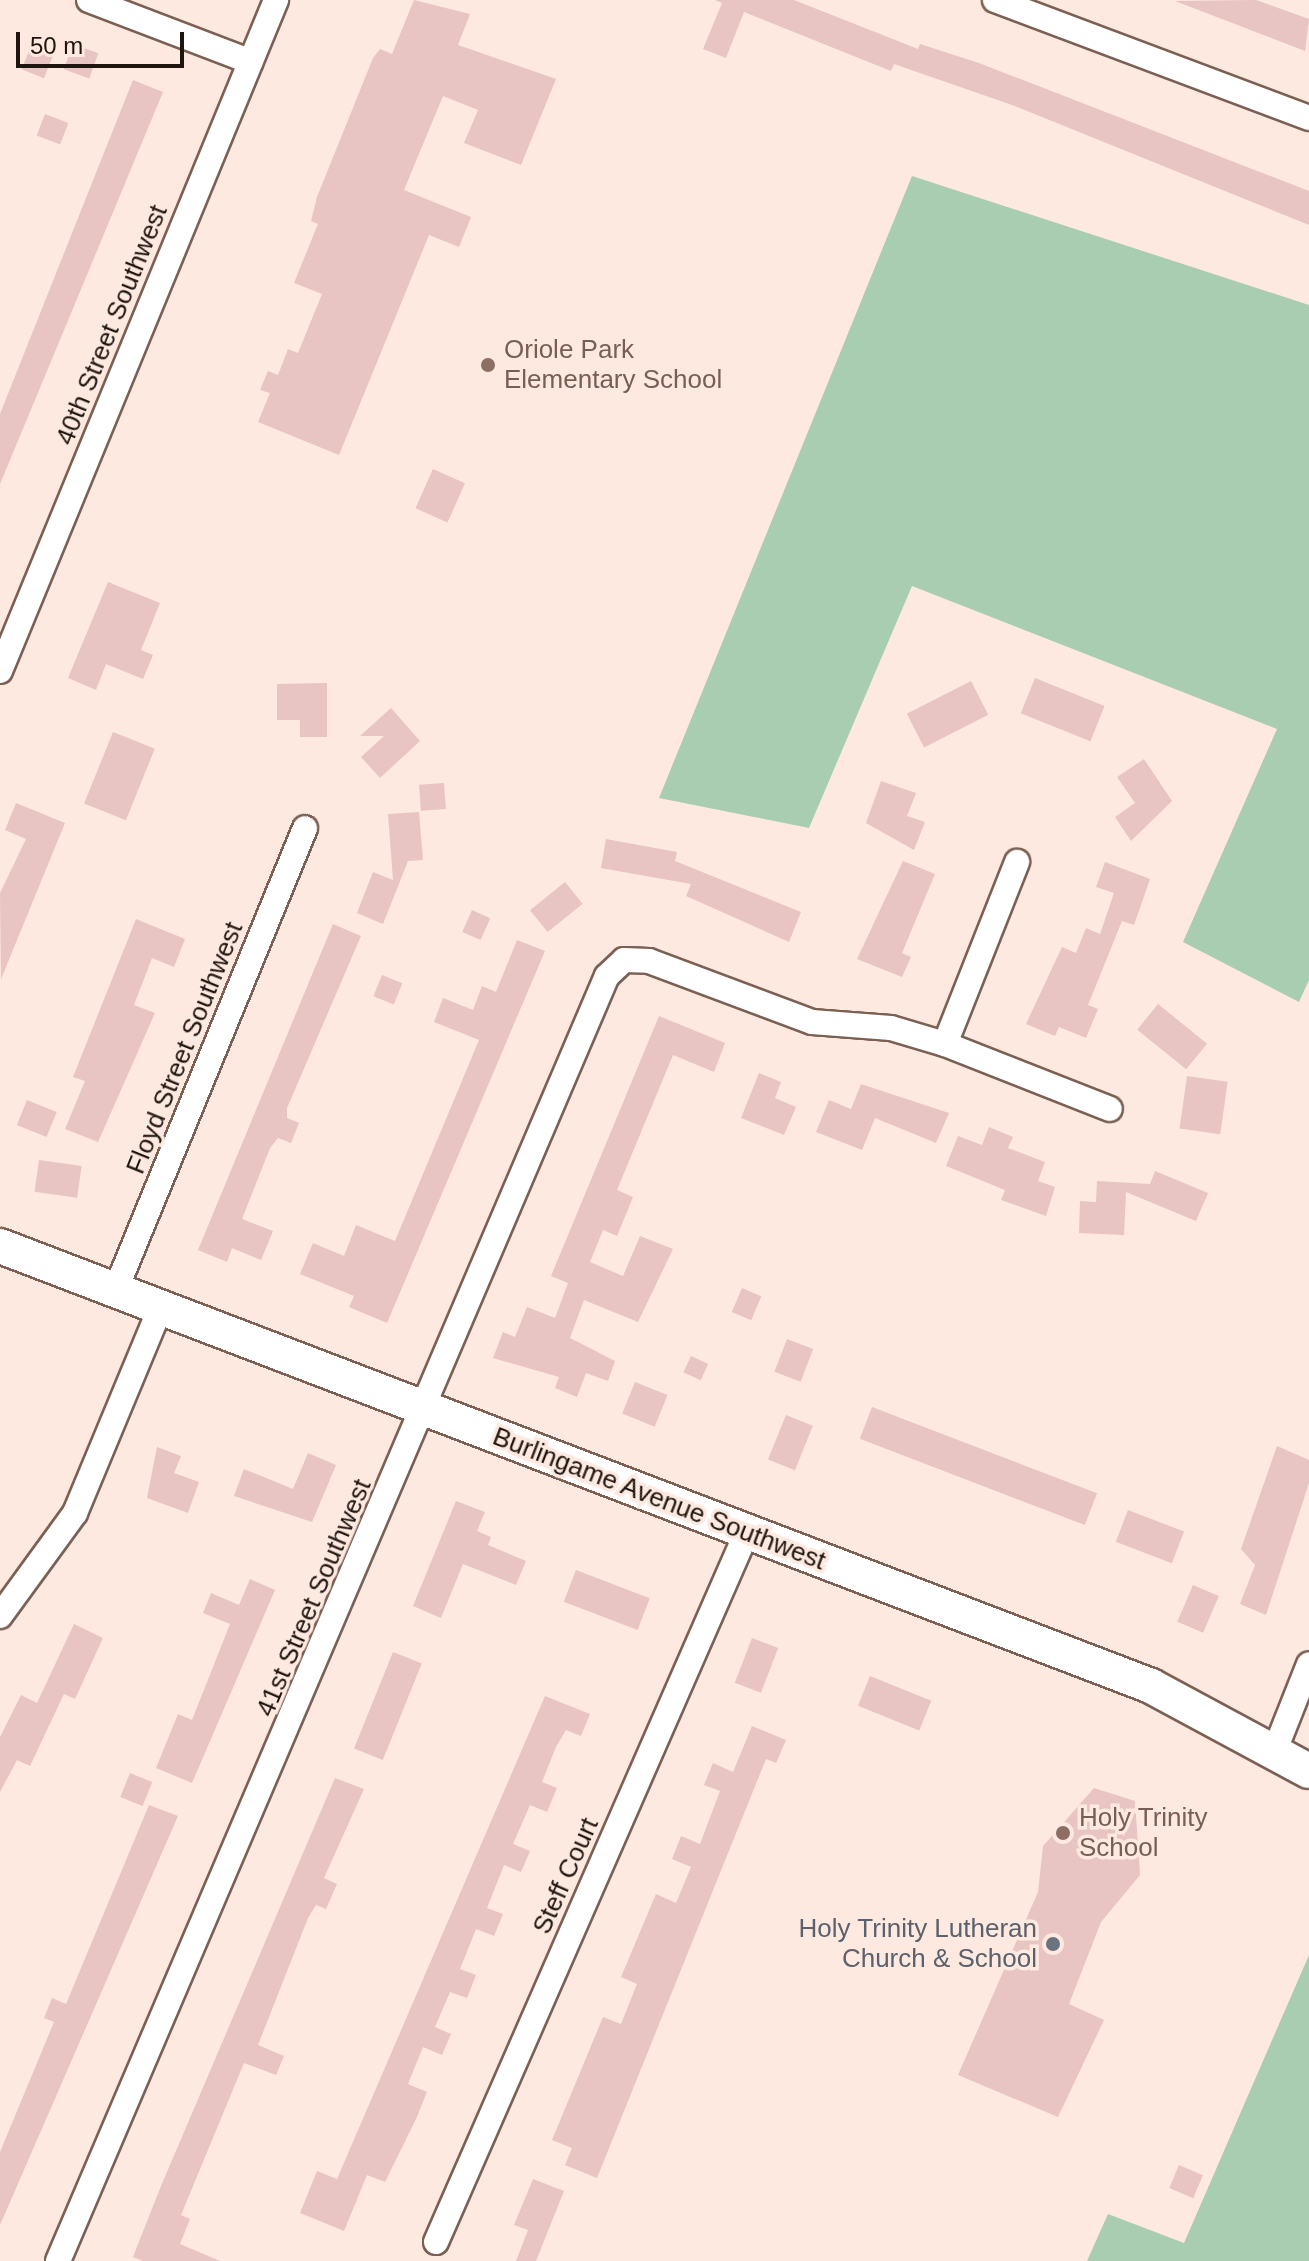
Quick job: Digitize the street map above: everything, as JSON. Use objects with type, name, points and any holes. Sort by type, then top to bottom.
[{"type":"street","points":[[89,0],[251,62]]},
{"type":"street","name":"40th Street Southwest","points":[[0,671],[276,0]]},
{"type":"street","points":[[995,0],[1309,118]]},
{"type":"street","name":"Floyd Street Southwest","points":[[116,1289],[305,828]]},
{"type":"street","points":[[1017,862],[945,1044],[1110,1109]]},
{"type":"street","name":"41st Street Southwest","points":[[58,2261],[425,1410],[607,976],[624,960],[649,961],[812,1022],[891,1028],[945,1044]]},
{"type":"street","name":"Burlingame Avenue Southwest","points":[[0,1246],[1151,1686],[1309,1771]]},
{"type":"street","points":[[0,1616],[75,1513],[161,1306]]},
{"type":"street","name":"Steff Court","points":[[436,2242],[747,1532]]},
{"type":"street","points":[[1275,1750],[1309,1664]]},
{"type":"green space","points":[[912,176],[1309,305],[1309,980],[1299,1002],[1183,942],[1277,729],[912,586],[809,828],[659,798]]},
{"type":"green space","points":[[1309,1955],[1309,2261],[1087,2261],[1108,2214],[1184,2243]]},
{"type":"building","points":[[414,0],[470,14],[458,45],[556,79],[521,165],[464,143],[478,110],[443,96],[404,190],[471,217],[459,247],[429,235],[339,455],[258,422],[270,393],[260,390],[268,371],[278,375],[288,349],[298,353],[322,294],[294,283],[318,224],[311,221],[317,197],[373,58],[380,49],[392,54]]},
{"type":"building","points":[[715,0],[794,0],[918,49],[920,44],[979,63],[1309,191],[1309,225],[1012,105],[894,64],[891,71],[744,12],[726,58],[703,49],[722,3]]},
{"type":"building","points":[[1256,0],[1309,19],[1305,51],[1175,1]]},
{"type":"building","points":[[73,44],[98,53],[89,79],[64,69]]},
{"type":"building","points":[[31,46],[53,55],[44,78],[22,69]]},
{"type":"building","points":[[133,80],[163,92],[0,484],[0,414]]},
{"type":"building","points":[[45,114],[68,123],[60,144],[37,135]]},
{"type":"building","points":[[433,469],[465,483],[447,523],[416,508]]},
{"type":"building","points":[[108,582],[160,603],[141,650],[153,655],[143,679],[106,664],[96,690],[68,678]]},
{"type":"building","points":[[1035,678],[1105,706],[1090,741],[1021,713]]},
{"type":"building","points":[[971,681],[988,715],[924,748],[907,714]]},
{"type":"building","points":[[327,683],[327,737],[300,737],[300,720],[277,720],[277,684]]},
{"type":"building","points":[[391,708],[420,741],[380,778],[361,757],[384,736],[360,736]]},
{"type":"building","points":[[113,732],[155,749],[126,820],[84,803]]},
{"type":"building","points":[[1144,759],[1172,801],[1131,841],[1115,817],[1135,803],[1117,777]]},
{"type":"building","points":[[881,781],[916,793],[907,816],[925,822],[914,850],[866,823]]},
{"type":"building","points":[[444,783],[446,809],[421,811],[419,785]]},
{"type":"building","points":[[16,803],[65,823],[1,979],[0,893],[26,839],[5,830]]},
{"type":"building","points":[[419,812],[423,860],[408,861],[383,924],[357,913],[373,872],[393,880],[388,814]]},
{"type":"building","points":[[606,839],[677,852],[675,861],[801,912],[789,942],[686,896],[691,884],[601,868]]},
{"type":"building","points":[[903,861],[935,874],[902,953],[911,957],[902,977],[857,959]]},
{"type":"building","points":[[1105,862],[1150,879],[1134,925],[1122,921],[1088,1005],[1098,1009],[1086,1038],[1059,1027],[1055,1036],[1026,1024],[1062,947],[1076,953],[1086,928],[1100,934],[1114,893],[1096,887]]},
{"type":"building","points":[[565,882],[583,904],[548,932],[530,910]]},
{"type":"building","points":[[472,910],[490,918],[481,940],[462,932]]},
{"type":"building","points":[[136,919],[185,939],[174,967],[152,958],[134,1005],[155,1013],[98,1142],[65,1129],[85,1081],[73,1077]]},
{"type":"building","points":[[333,924],[361,936],[287,1108],[287,1118],[299,1123],[291,1143],[278,1138],[270,1148],[242,1219],[273,1231],[261,1260],[232,1248],[227,1262],[198,1250]]},
{"type":"building","points":[[517,940],[545,951],[387,1323],[349,1307],[354,1296],[300,1274],[313,1243],[344,1256],[356,1225],[395,1241],[479,1040],[434,1022],[443,998],[473,1010],[482,986],[496,992]]},
{"type":"building","points":[[382,975],[402,983],[394,1005],[373,996]]},
{"type":"building","points":[[1158,1004],[1207,1044],[1186,1069],[1137,1030]]},
{"type":"building","points":[[659,1016],[725,1043],[714,1072],[673,1055],[617,1190],[633,1197],[617,1236],[603,1230],[590,1262],[623,1276],[640,1236],[673,1249],[638,1322],[584,1300],[570,1338],[615,1361],[608,1381],[586,1373],[577,1397],[555,1388],[559,1377],[493,1358],[503,1332],[515,1337],[527,1307],[555,1318],[568,1283],[551,1276]]},
{"type":"building","points":[[759,1073],[781,1082],[775,1098],[796,1107],[784,1135],[741,1118]]},
{"type":"building","points":[[1187,1076],[1228,1082],[1220,1134],[1180,1128]]},
{"type":"building","points":[[861,1084],[949,1113],[936,1143],[875,1118],[862,1150],[816,1132],[829,1100],[851,1109]]},
{"type":"building","points":[[27,1100],[57,1112],[47,1137],[17,1125]]},
{"type":"building","points":[[989,1127],[1013,1137],[1008,1148],[1045,1162],[1038,1181],[1055,1187],[1046,1216],[1001,1200],[1005,1190],[946,1166],[958,1136],[982,1145]]},
{"type":"building","points":[[39,1160],[82,1166],[77,1198],[35,1192]]},
{"type":"building","points":[[1155,1171],[1208,1193],[1196,1221],[1126,1192],[1124,1235],[1079,1233],[1080,1201],[1096,1202],[1097,1181],[1150,1184]]},
{"type":"building","points":[[742,1288],[761,1296],[751,1320],[732,1312]]},
{"type":"building","points":[[787,1339],[813,1349],[801,1382],[774,1372]]},
{"type":"building","points":[[691,1356],[708,1364],[701,1380],[683,1372]]},
{"type":"building","points":[[635,1382],[667,1395],[655,1427],[622,1414]]},
{"type":"building","points":[[872,1407],[1097,1493],[1085,1525],[860,1439]]},
{"type":"building","points":[[786,1415],[813,1426],[795,1470],[768,1460]]},
{"type":"building","points":[[1277,1446],[1309,1460],[1309,1483],[1266,1615],[1240,1604],[1255,1565],[1241,1549]]},
{"type":"building","points":[[157,1447],[181,1456],[174,1473],[199,1482],[188,1513],[147,1498]]},
{"type":"building","points":[[308,1453],[336,1465],[312,1522],[234,1496],[244,1469],[293,1489]]},
{"type":"building","points":[[456,1501],[485,1512],[477,1531],[491,1537],[488,1545],[526,1561],[516,1585],[463,1564],[441,1618],[413,1606]]},
{"type":"building","points":[[1128,1510],[1184,1532],[1172,1563],[1116,1542]]},
{"type":"building","points":[[576,1570],[650,1598],[638,1630],[564,1602]]},
{"type":"building","points":[[250,1579],[275,1590],[192,1783],[156,1768],[178,1714],[192,1720],[230,1624],[203,1613],[211,1593],[239,1605]]},
{"type":"building","points":[[1193,1585],[1219,1596],[1203,1633],[1177,1622]]},
{"type":"building","points":[[74,1624],[103,1638],[75,1699],[64,1694],[30,1766],[17,1760],[0,1792],[0,1737],[21,1695],[37,1703]]},
{"type":"building","points":[[752,1638],[778,1648],[761,1693],[735,1683]]},
{"type":"building","points":[[393,1652],[422,1664],[383,1760],[354,1748]]},
{"type":"building","points":[[870,1676],[931,1701],[919,1730],[858,1706]]},
{"type":"building","points":[[545,1696],[590,1714],[581,1736],[566,1730],[556,1747],[542,1782],[557,1788],[547,1812],[530,1805],[513,1844],[530,1851],[521,1872],[504,1865],[487,1908],[503,1914],[494,1936],[476,1929],[460,1969],[476,1975],[467,1998],[450,1992],[435,2027],[451,2034],[442,2055],[423,2047],[408,2084],[427,2092],[416,2119],[385,2182],[367,2175],[344,2231],[300,2213],[317,2171],[337,2179]]},
{"type":"building","points":[[752,1726],[786,1740],[776,1763],[766,1759],[597,2178],[565,2165],[572,2148],[552,2140],[603,2017],[621,2024],[637,1984],[621,1977],[656,1894],[676,1903],[691,1867],[672,1859],[681,1836],[700,1844],[720,1791],[704,1785],[713,1763],[733,1772]]},
{"type":"building","points":[[130,1773],[152,1782],[143,1806],[120,1797]]},
{"type":"building","points":[[335,1778],[364,1789],[324,1878],[337,1884],[326,1909],[316,1905],[308,1918],[258,2045],[284,2056],[276,2075],[244,2063],[181,2215],[190,2219],[180,2244],[220,2261],[143,2261],[133,2257],[161,2186]]},
{"type":"building","name":"Holy Trinity Lutheran Church & School","points":[[1094,1788],[1135,1801],[1140,1875],[1101,1922],[1069,2004],[1104,2020],[1058,2117],[958,2075],[1038,1892],[1043,1846]]},
{"type":"building","points":[[149,1805],[178,1816],[0,2225],[0,2152],[54,2022],[44,2018],[52,1998],[66,2004]]},
{"type":"building","points":[[1179,2165],[1203,2175],[1193,2198],[1169,2188]]},
{"type":"building","points":[[533,2179],[564,2191],[536,2261],[516,2261],[528,2230],[514,2225]]},
{"type":"place","name":"Oriole Park Elementary School","points":[[488,365]]},
{"type":"place","name":"Holy Trinity School","points":[[1063,1833]]},
{"type":"place","name":"Holy Trinity Lutheran Church & School","points":[[1053,1944]]}]
